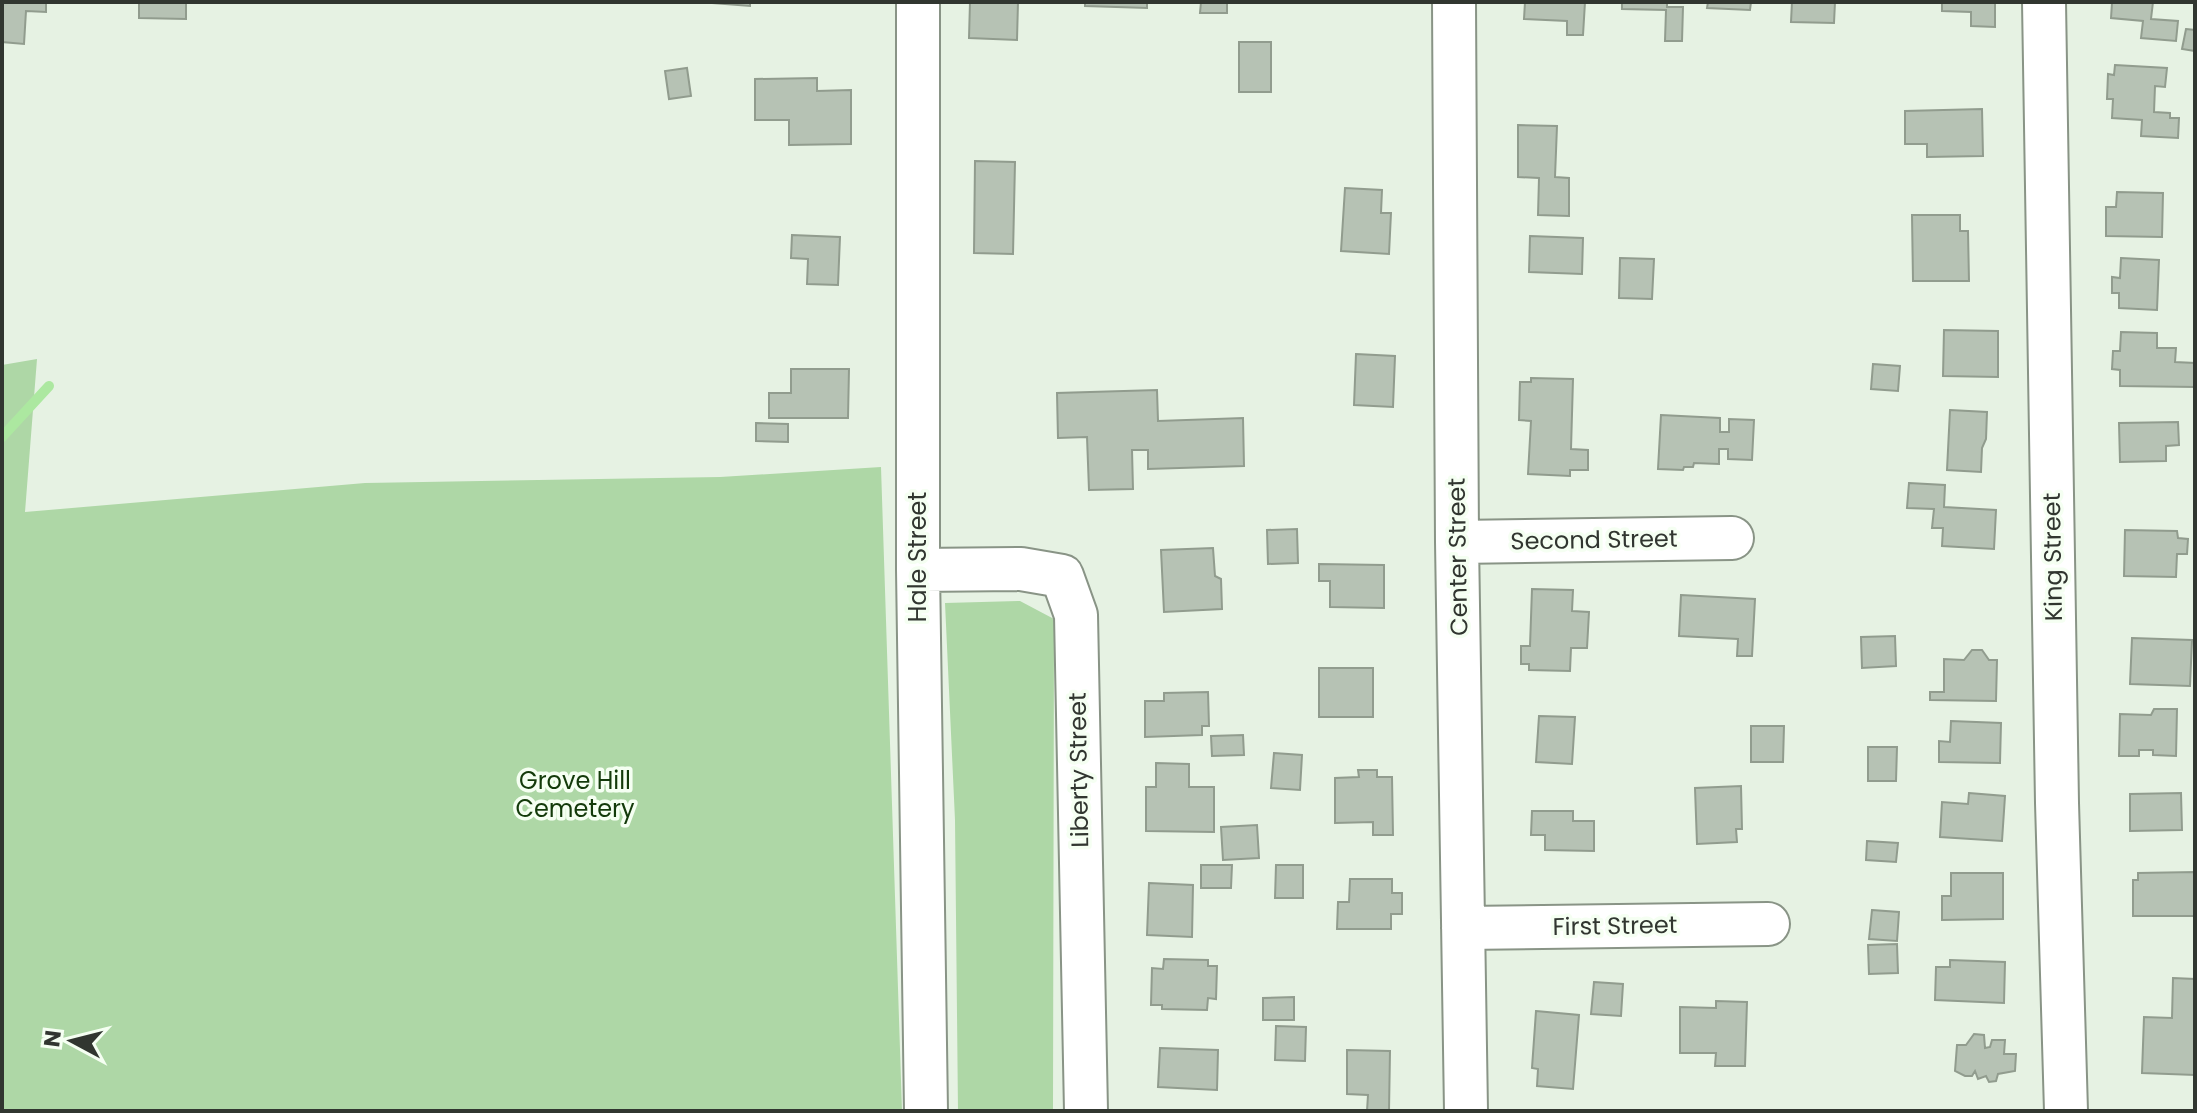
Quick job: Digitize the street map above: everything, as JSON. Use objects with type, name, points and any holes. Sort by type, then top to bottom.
[{"type":"street","name":"Hale Street","points":[[918,2],[918,570],[926,1111]]},
{"type":"street","name":"Center Street","points":[[1454,2],[1457,542],[1466,1111]]},
{"type":"street","name":"King Street","points":[[2044,2],[2057,803],[2066,1111]]},
{"type":"street","name":"Second Street","points":[[1457,542],[1732,538]]},
{"type":"street","name":"Liberty Street","points":[[918,570],[1021,569],[1062,576],[1076,615],[1086,1111]]},
{"type":"street","name":"First Street","points":[[1463,928],[1768,924]]},
{"type":"green space","name":"Grove Hill Cemetery","points":[[37,359],[25,512],[365,483],[720,477],[881,467],[902,1111],[2,1111],[2,365]]},
{"type":"green space","points":[[1020,601],[1054,619],[1053,1111],[958,1111],[955,820],[945,603]]},
{"type":"building","points":[[3,2],[46,2],[46,12],[26,11],[24,44],[2,42]]},
{"type":"building","points":[[139,2],[186,2],[186,19],[139,18]]},
{"type":"building","points":[[699,2],[750,2],[750,6]]},
{"type":"building","points":[[970,2],[1018,2],[1017,40],[969,38]]},
{"type":"building","points":[[1085,2],[1147,2],[1147,8],[1085,6]]},
{"type":"building","points":[[1201,2],[1227,2],[1227,13],[1200,13]]},
{"type":"building","points":[[1525,2],[1585,2],[1583,35],[1567,35],[1567,21],[1524,19]]},
{"type":"building","points":[[1622,2],[1667,2],[1667,7],[1683,7],[1682,41],[1665,41],[1666,10],[1622,9]]},
{"type":"building","points":[[1708,2],[1751,2],[1750,10],[1707,8]]},
{"type":"building","points":[[1792,2],[1835,2],[1834,23],[1791,22]]},
{"type":"building","points":[[1942,2],[1995,2],[1995,27],[1971,26],[1971,12],[1942,11]]},
{"type":"building","points":[[2106,2],[2153,2],[2151,19],[2178,21],[2176,41],[2141,38],[2143,21],[2111,18],[2112,3]]},
{"type":"building","points":[[2186,29],[2195,30],[2195,51],[2182,49]]},
{"type":"building","points":[[1239,42],[1271,42],[1271,92],[1239,92]]},
{"type":"building","points":[[2115,65],[2167,68],[2165,87],[2155,86],[2154,112],[2170,113],[2170,118],[2179,118],[2178,138],[2141,136],[2142,120],[2112,118],[2113,99],[2107,99],[2108,74],[2114,75]]},
{"type":"building","points":[[687,68],[691,96],[669,99],[665,71]]},
{"type":"building","points":[[817,78],[817,91],[851,90],[851,144],[789,145],[789,120],[755,120],[755,79]]},
{"type":"building","points":[[1982,109],[1983,156],[1927,157],[1927,144],[1905,144],[1905,111]]},
{"type":"building","points":[[1518,125],[1557,126],[1555,177],[1569,178],[1569,216],[1538,215],[1539,178],[1518,177]]},
{"type":"building","points":[[975,161],[1015,162],[1013,254],[974,253]]},
{"type":"building","points":[[1345,188],[1382,190],[1381,213],[1391,213],[1389,254],[1341,251]]},
{"type":"building","points":[[2117,192],[2163,193],[2162,237],[2106,236],[2106,207],[2116,207]]},
{"type":"building","points":[[1912,215],[1960,215],[1960,231],[1968,231],[1969,281],[1913,281]]},
{"type":"building","points":[[792,235],[840,237],[838,285],[807,284],[808,259],[791,258]]},
{"type":"building","points":[[1530,236],[1583,238],[1582,274],[1529,272]]},
{"type":"building","points":[[1620,258],[1654,259],[1652,299],[1619,298]]},
{"type":"building","points":[[2121,258],[2159,260],[2157,310],[2119,308],[2119,293],[2112,293],[2112,277],[2120,278]]},
{"type":"building","points":[[1944,330],[1998,331],[1998,377],[1943,376]]},
{"type":"building","points":[[2121,332],[2157,333],[2157,348],[2176,348],[2175,362],[2195,363],[2195,387],[2120,386],[2120,370],[2112,369],[2113,351],[2120,351]]},
{"type":"building","points":[[1356,354],[1395,356],[1393,407],[1354,405]]},
{"type":"building","points":[[1873,364],[1900,366],[1898,391],[1871,389]]},
{"type":"building","points":[[791,369],[849,369],[848,418],[769,418],[769,393],[791,393]]},
{"type":"building","points":[[1531,378],[1573,379],[1571,449],[1588,450],[1588,470],[1570,470],[1570,476],[1528,474],[1531,421],[1519,420],[1520,382],[1531,382]]},
{"type":"building","points":[[1157,390],[1158,421],[1243,418],[1244,466],[1148,469],[1148,450],[1132,450],[1133,489],[1089,490],[1087,437],[1058,438],[1057,393]]},
{"type":"building","points":[[1950,410],[1987,412],[1981,472],[1947,470]]},
{"type":"building","points":[[1661,415],[1720,418],[1720,432],[1729,432],[1729,419],[1754,420],[1752,460],[1728,459],[1728,449],[1719,449],[1719,464],[1694,463],[1693,467],[1684,467],[1683,470],[1658,469]]},
{"type":"building","points":[[2178,422],[2179,445],[2166,446],[2166,461],[2120,462],[2119,423]]},
{"type":"building","points":[[756,423],[788,424],[788,442],[756,441]]},
{"type":"building","points":[[1909,483],[1945,485],[1944,507],[1996,510],[1994,549],[1942,546],[1943,528],[1932,528],[1934,509],[1907,508]]},
{"type":"building","points":[[1297,529],[1298,563],[1268,564],[1267,530]]},
{"type":"building","points":[[2125,530],[2177,531],[2178,538],[2188,539],[2187,554],[2177,554],[2176,577],[2124,576]]},
{"type":"building","points":[[1213,548],[1215,576],[1221,579],[1222,609],[1164,612],[1161,550]]},
{"type":"building","points":[[1319,564],[1384,565],[1384,608],[1330,607],[1330,581],[1319,581]]},
{"type":"building","points":[[1532,589],[1573,590],[1572,611],[1589,612],[1587,648],[1571,648],[1570,671],[1529,670],[1529,664],[1521,664],[1521,646],[1530,646]]},
{"type":"building","points":[[1681,595],[1755,599],[1752,656],[1737,656],[1738,639],[1679,636]]},
{"type":"building","points":[[1895,636],[1896,666],[1862,668],[1861,637]]},
{"type":"building","points":[[2132,638],[2192,640],[2190,686],[2130,684]]},
{"type":"building","points":[[1972,650],[1982,650],[1989,660],[1997,660],[1996,701],[1930,700],[1930,692],[1944,692],[1944,659],[1964,660]]},
{"type":"building","points":[[1319,668],[1373,668],[1373,717],[1319,717]]},
{"type":"building","points":[[1208,692],[1209,726],[1202,726],[1202,735],[1145,737],[1145,701],[1164,701],[1164,693]]},
{"type":"building","points":[[2154,709],[2177,709],[2176,756],[2153,755],[2153,750],[2139,750],[2139,756],[2119,756],[2120,714],[2151,715]]},
{"type":"building","points":[[1539,716],[1575,717],[1572,764],[1536,762]]},
{"type":"building","points":[[1951,721],[2001,723],[2000,763],[1939,762],[1939,741],[1950,742]]},
{"type":"building","points":[[1751,726],[1784,726],[1783,762],[1751,762]]},
{"type":"building","points":[[1243,735],[1244,755],[1212,756],[1211,736]]},
{"type":"building","points":[[1868,747],[1897,747],[1896,781],[1868,781]]},
{"type":"building","points":[[1274,753],[1302,755],[1300,790],[1271,788]]},
{"type":"building","points":[[1156,763],[1189,764],[1189,787],[1214,787],[1214,832],[1146,831],[1146,787],[1156,787]]},
{"type":"building","points":[[1358,770],[1377,770],[1377,777],[1392,777],[1393,835],[1373,835],[1373,822],[1335,823],[1335,778],[1359,777]]},
{"type":"building","points":[[1741,786],[1742,829],[1736,829],[1737,842],[1697,844],[1695,788]]},
{"type":"building","points":[[1969,793],[2005,796],[2002,841],[1940,837],[1942,802],[1968,804]]},
{"type":"building","points":[[2181,793],[2182,830],[2130,831],[2130,794]]},
{"type":"building","points":[[1532,811],[1573,811],[1573,821],[1594,821],[1594,851],[1545,850],[1545,835],[1531,835]]},
{"type":"building","points":[[1257,825],[1259,858],[1223,860],[1221,827]]},
{"type":"building","points":[[1867,841],[1898,843],[1896,862],[1866,860]]},
{"type":"building","points":[[1201,865],[1232,865],[1231,888],[1201,888]]},
{"type":"building","points":[[1276,865],[1303,865],[1303,898],[1275,898]]},
{"type":"building","points":[[2195,872],[2195,916],[2133,916],[2133,880],[2138,880],[2138,873]]},
{"type":"building","points":[[1951,873],[2003,873],[2003,919],[1942,920],[1942,896],[1951,896]]},
{"type":"building","points":[[1350,879],[1392,879],[1392,893],[1402,893],[1402,914],[1391,914],[1391,929],[1337,929],[1338,902],[1349,902]]},
{"type":"building","points":[[1149,883],[1193,885],[1192,937],[1147,935]]},
{"type":"building","points":[[1872,910],[1899,912],[1897,941],[1869,939]]},
{"type":"building","points":[[1897,944],[1898,973],[1869,974],[1868,945]]},
{"type":"building","points":[[1164,959],[1208,960],[1208,966],[1217,966],[1216,999],[1208,998],[1207,1010],[1162,1009],[1162,1005],[1151,1005],[1152,968],[1163,969]]},
{"type":"building","points":[[1950,960],[2005,962],[2004,1003],[1935,1000],[1936,967],[1950,967]]},
{"type":"building","points":[[2173,978],[2195,979],[2195,1075],[2142,1073],[2144,1017],[2172,1018]]},
{"type":"building","points":[[1594,982],[1623,984],[1621,1016],[1591,1014]]},
{"type":"building","points":[[1294,997],[1294,1020],[1263,1020],[1263,998]]},
{"type":"building","points":[[1716,1001],[1747,1002],[1745,1066],[1715,1066],[1716,1053],[1680,1053],[1680,1007],[1716,1008]]},
{"type":"building","points":[[1536,1011],[1579,1015],[1573,1089],[1537,1086],[1538,1069],[1532,1068]]},
{"type":"building","points":[[1276,1026],[1306,1027],[1305,1061],[1275,1060]]},
{"type":"building","points":[[1974,1034],[1984,1035],[1985,1048],[1990,1047],[1992,1040],[2005,1040],[2004,1054],[2016,1054],[2015,1071],[1998,1074],[1996,1081],[1989,1082],[1986,1076],[1978,1079],[1975,1071],[1972,1076],[1965,1076],[1955,1071],[1957,1045],[1966,1045]]},
{"type":"building","points":[[1160,1048],[1218,1050],[1217,1090],[1158,1087]]},
{"type":"building","points":[[1347,1050],[1390,1051],[1389,1111],[1367,1111],[1368,1095],[1347,1094]]},
{"type":"waterway","points":[[2,437],[49,386]]}]
